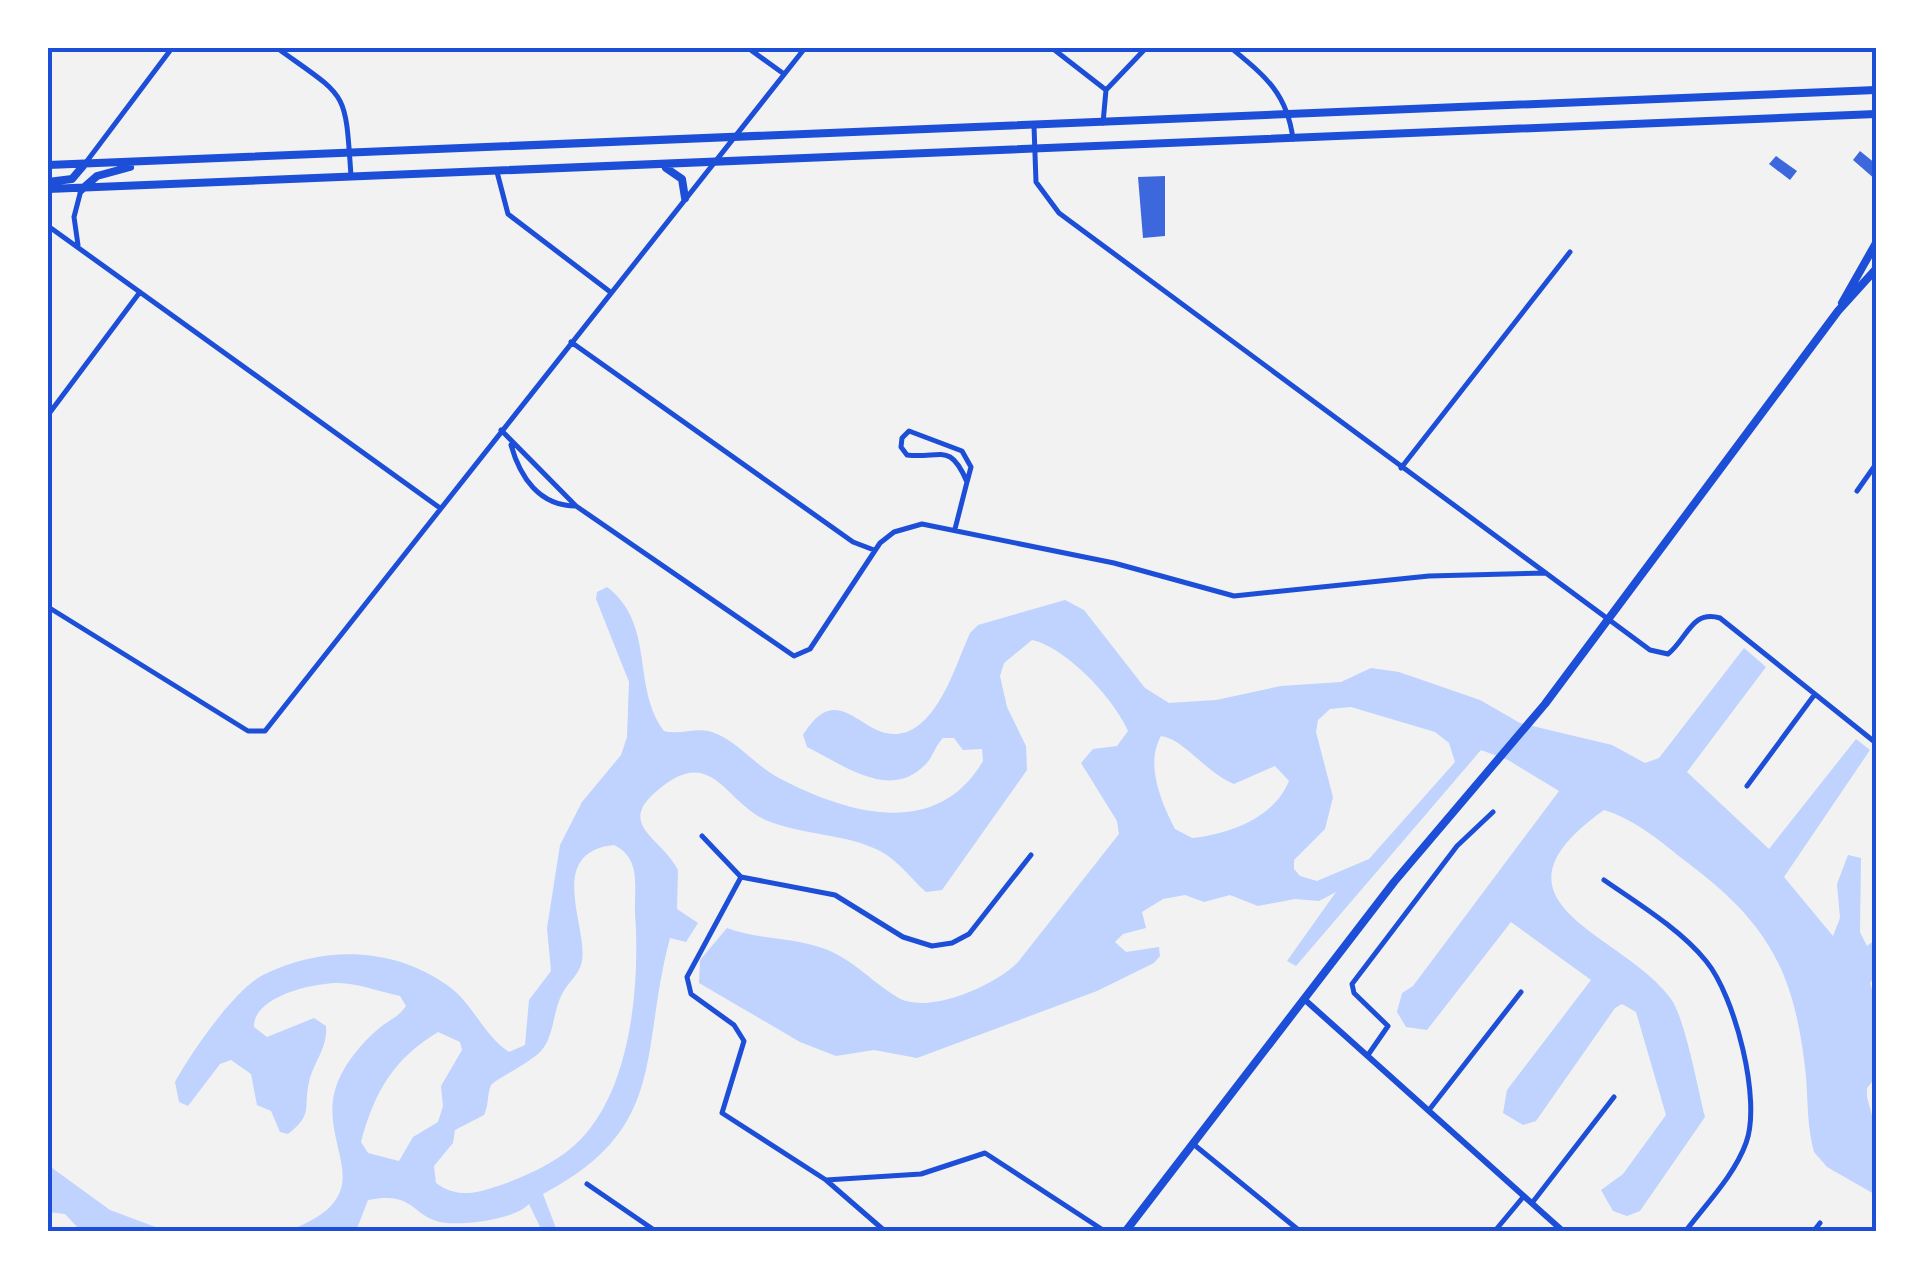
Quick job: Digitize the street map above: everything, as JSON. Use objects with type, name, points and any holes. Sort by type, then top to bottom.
[{"type":"main road","points":[[48,164],[140,164],[1876,90]]},
{"type":"main road","points":[[48,186],[80,190],[1876,114]]},
{"type":"main road","points":[[886,132],[886,156]]},
{"type":"main road","points":[[80,190],[97,176],[140,164]]},
{"type":"main road","points":[[48,186],[72,179],[83,166]]},
{"type":"main road","points":[[662,166],[682,179],[686,198]]},
{"type":"main road","points":[[1838,311],[1876,244]]},
{"type":"main road","points":[[1125,1232],[1394,882],[1546,704],[1838,311],[1876,269]]},
{"type":"street","points":[[83,166],[172,48]]},
{"type":"street","points":[[277,48],[339,95],[346,106],[352,179]]},
{"type":"street","points":[[748,48],[784,74]]},
{"type":"street","points":[[48,607],[257,733],[272,726],[804,48]]},
{"type":"street","points":[[1052,48],[1106,90]]},
{"type":"street","points":[[1103,124],[1106,90],[1146,48]]},
{"type":"street","points":[[1231,48],[1279,89],[1290,116],[1292,139]]},
{"type":"street","points":[[1034,126],[1036,182],[1058,212],[1401,468],[1659,655],[1676,648],[1702,617],[1720,618],[1876,743]]},
{"type":"street","points":[[497,172],[508,214],[609,292]]},
{"type":"street","points":[[78,246],[74,218],[80,190]]},
{"type":"street","points":[[48,226],[440,508]]},
{"type":"street","points":[[1401,468],[1570,252]]},
{"type":"street","points":[[48,415],[140,292]]},
{"type":"street","points":[[571,342],[853,542],[874,550]]},
{"type":"street","points":[[501,430],[576,506],[786,651],[803,655],[874,550],[905,527],[931,524],[1114,563],[1234,596],[1429,576],[1546,573]]},
{"type":"street","points":[[955,529],[967,482],[968,459],[955,446],[939,440],[908,431],[902,438],[901,447],[907,455],[937,451],[960,464],[967,482]]},
{"type":"street","points":[[937,451],[939,440]]},
{"type":"street","points":[[510,442],[527,484],[541,494],[576,506]]},
{"type":"street","points":[[1857,492],[1876,464]]},
{"type":"street","points":[[1747,786],[1815,694]]},
{"type":"street","points":[[1368,1055],[1385,1035],[1387,1021],[1354,993],[1352,984],[1456,846],[1493,812]]},
{"type":"street","points":[[702,836],[741,877],[823,891],[858,906],[912,941],[942,946],[976,927],[1032,855]]},
{"type":"street","points":[[741,877],[693,959],[687,981],[691,994],[734,1025],[744,1041],[722,1113],[826,1180],[886,1232]]},
{"type":"street","points":[[1604,880],[1709,964],[1726,1002],[1750,1083],[1752,1115],[1745,1147],[1686,1232]]},
{"type":"street","points":[[1429,1110],[1521,992]]},
{"type":"street","points":[[1302,998],[1564,1232]]},
{"type":"street","points":[[1532,1202],[1614,1097]]},
{"type":"street","points":[[1192,1143],[1301,1232]]},
{"type":"street","points":[[826,1180],[921,1174],[985,1152],[1106,1232]]},
{"type":"street","points":[[587,1184],[657,1232]]},
{"type":"street","points":[[1494,1232],[1524,1196]]},
{"type":"street","points":[[1813,1232],[1820,1223]]},
{"type":"water","points":[[607,587],[632,619],[648,695],[664,731],[703,730],[717,734],[771,773],[805,791],[833,802],[889,813],[916,811],[941,802],[964,786],[983,761],[982,749],[963,750],[954,738],[943,738],[928,762],[911,775],[882,780],[851,770],[807,747],[803,735],[817,718],[830,710],[842,711],[879,731],[909,731],[939,701],[970,633],[978,625],[1065,600],[1084,610],[1145,688],[1169,703],[1216,700],[1281,686],[1341,682],[1371,668],[1399,672],[1480,700],[1520,723],[1612,745],[1645,763],[1659,758],[1744,648],[1766,667],[1687,772],[1769,849],[1856,739],[1870,750],[1784,877],[1833,936],[1840,918],[1837,884],[1848,855],[1861,858],[1860,932],[1867,946],[1876,939],[1876,975],[1870,983],[1876,1004],[1876,1077],[1867,1088],[1867,1097],[1876,1130],[1876,1195],[1827,1167],[1814,1152],[1794,1008],[1774,954],[1758,930],[1716,886],[1669,848],[1616,814],[1604,810],[1567,842],[1552,870],[1555,894],[1570,915],[1649,976],[1671,999],[1686,1038],[1705,1117],[1640,1211],[1627,1216],[1613,1211],[1601,1190],[1623,1174],[1666,1115],[1636,1012],[1622,1004],[1615,1008],[1536,1121],[1523,1125],[1503,1113],[1507,1090],[1591,980],[1511,922],[1427,1030],[1406,1027],[1397,1012],[1402,993],[1413,986],[1559,791],[1508,760],[1481,750],[1296,966],[1287,961],[1336,892],[1319,901],[1295,899],[1258,906],[1230,895],[1204,902],[1185,895],[1163,899],[1142,912],[1146,928],[1123,934],[1115,942],[1126,952],[1159,947],[1160,956],[1154,963],[1097,991],[917,1058],[874,1050],[836,1056],[800,1042],[699,983],[700,960],[727,928],[830,951],[910,1002],[926,1003],[961,995],[994,980],[1018,962],[1119,834],[1117,821],[1081,763],[1093,749],[1117,746],[1128,731],[1112,704],[1087,676],[1059,653],[1032,640],[1004,663],[1000,676],[1007,707],[1026,746],[1027,770],[942,890],[926,892],[893,860],[867,845],[768,821],[706,775],[677,777],[646,802],[641,822],[678,870],[677,909],[698,923],[686,942],[670,938],[642,1085],[630,1115],[612,1142],[583,1169],[543,1194],[557,1231],[542,1231],[529,1204],[513,1214],[491,1220],[447,1223],[426,1216],[405,1202],[384,1198],[368,1200],[356,1231],[288,1231],[319,1216],[336,1200],[342,1183],[333,1125],[339,1079],[366,1041],[406,1006],[400,996],[338,983],[287,993],[263,1007],[254,1027],[267,1037],[314,1018],[326,1026],[325,1041],[309,1082],[304,1116],[288,1134],[280,1132],[271,1111],[257,1105],[251,1074],[231,1060],[220,1064],[188,1106],[179,1102],[175,1082],[214,1023],[252,983],[286,965],[333,955],[381,957],[426,972],[456,992],[509,1052],[525,1045],[529,1000],[551,971],[547,928],[560,845],[582,802],[621,755],[627,737],[629,682],[596,599],[597,592]],"holes":[[[1351,707],[1435,732],[1449,743],[1455,762],[1369,859],[1317,881],[1300,876],[1294,869],[1294,860],[1325,829],[1333,797],[1316,732],[1318,720],[1330,709]],[[1161,736],[1170,738],[1234,784],[1275,766],[1289,781],[1273,805],[1249,822],[1221,833],[1192,838],[1175,829],[1165,807],[1155,771],[1156,747]],[[614,845],[629,858],[635,874],[634,1001],[612,1091],[581,1139],[544,1166],[476,1192],[444,1188],[436,1183],[434,1166],[453,1143],[455,1130],[484,1115],[491,1085],[541,1051],[562,994],[581,966],[575,876],[581,861],[593,851]],[[438,1032],[460,1042],[462,1050],[441,1086],[443,1106],[438,1122],[413,1137],[399,1161],[368,1153],[361,1142],[379,1093],[397,1066]]]},
{"type":"water","points":[[48,1165],[110,1210],[166,1231],[81,1231],[65,1214],[48,1212]]},
{"type":"building","points":[[1860,151],[1876,164],[1876,180],[1853,160]]},
{"type":"building","points":[[1776,156],[1797,171],[1790,180],[1769,164]]},
{"type":"building","points":[[1165,176],[1165,236],[1143,238],[1138,177]]}]
